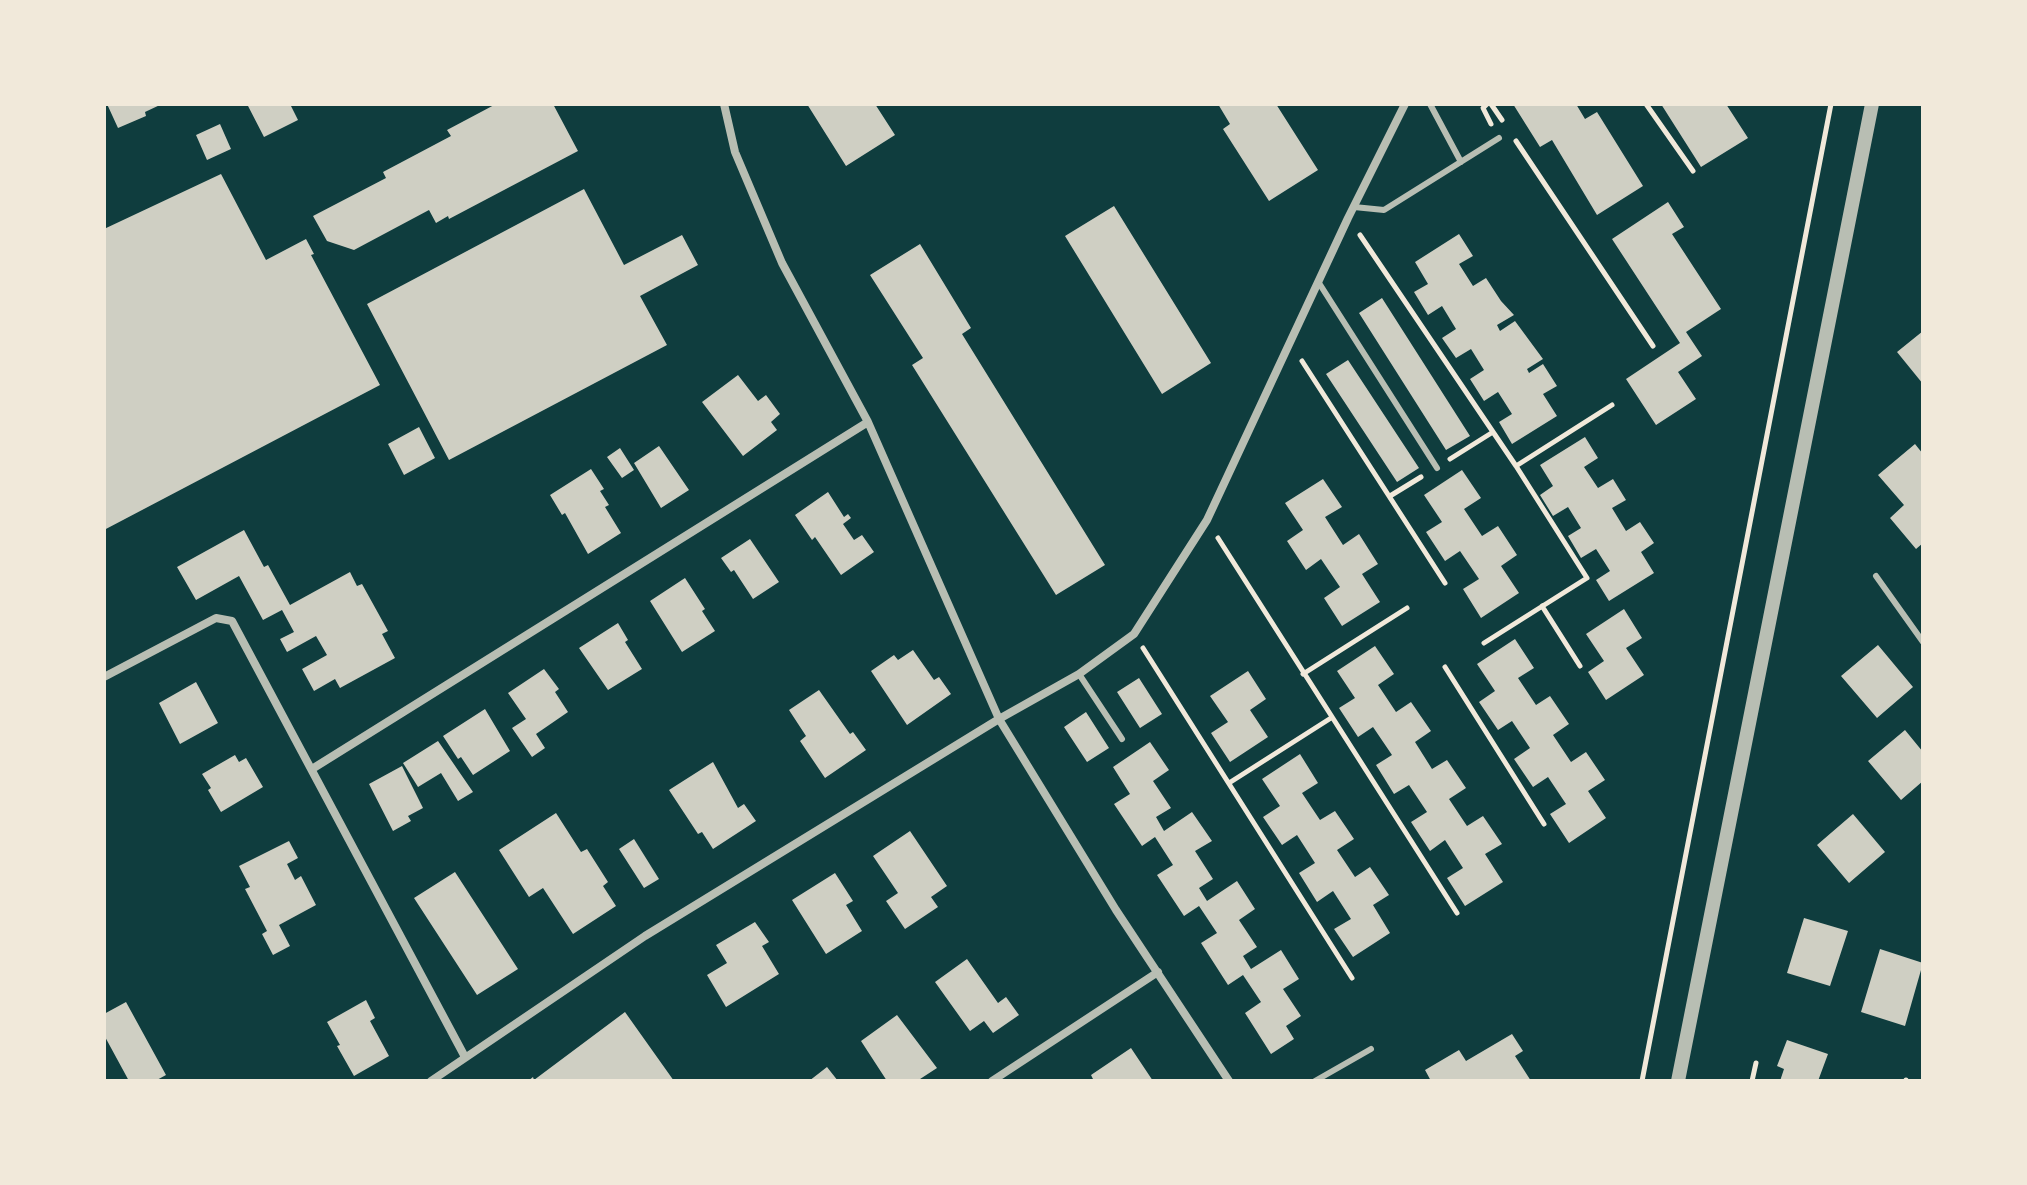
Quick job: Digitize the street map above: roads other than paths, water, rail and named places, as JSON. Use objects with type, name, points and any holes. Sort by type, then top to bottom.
[{"type":"street","points":[[724,104],[735,152],[782,263],[868,422],[999,719],[1116,910],[1229,1081]]},
{"type":"street","points":[[431,1081],[441,1078],[465,1057],[645,936],[999,719],[1079,674],[1134,634],[1207,520],[1348,218],[1405,104]]},
{"type":"street","points":[[1678,1081],[1872,104]]},
{"type":"street","points":[[312,769],[868,422]]},
{"type":"street","points":[[104,677],[216,618],[232,621],[465,1057]]},
{"type":"street","points":[[992,1081],[1158,972]]},
{"type":"lane","points":[[1430,104],[1461,162]]},
{"type":"lane","points":[[1354,207],[1384,210],[1499,138]]},
{"type":"lane","points":[[1319,283],[1437,468]]},
{"type":"lane","points":[[1876,576],[1923,642]]},
{"type":"lane","points":[[1079,674],[1122,739]]},
{"type":"lane","points":[[1315,1081],[1371,1049]]}]
